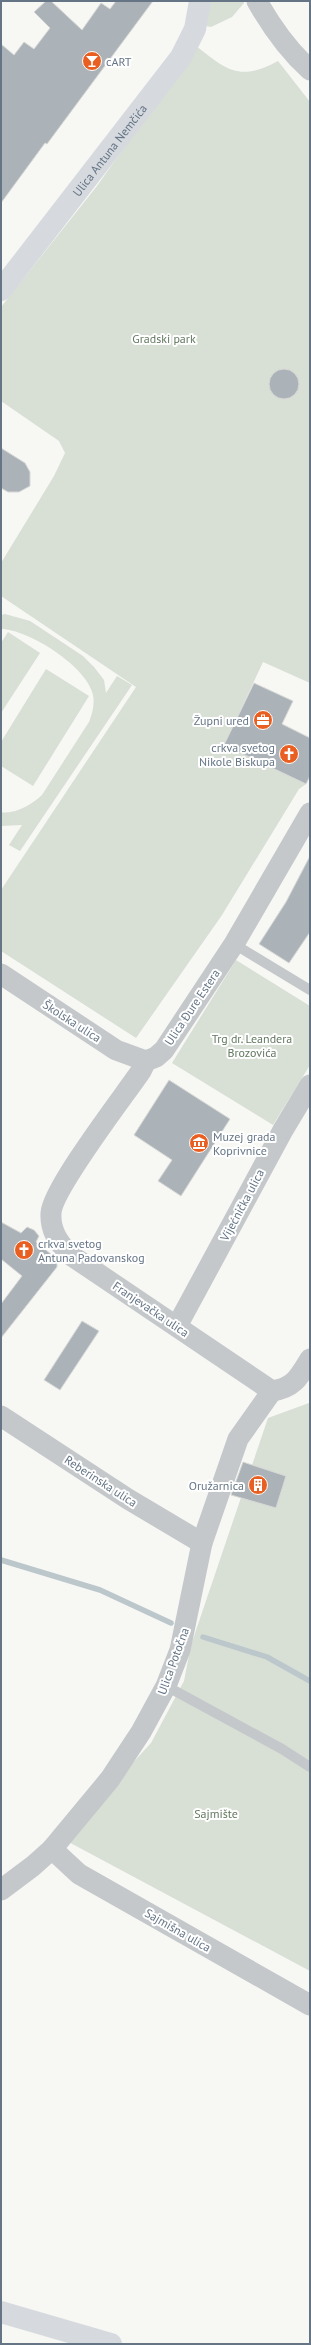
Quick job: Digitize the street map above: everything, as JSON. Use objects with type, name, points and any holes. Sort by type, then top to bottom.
[{"type":"main road","name":"Ulica Antuna Nemčića","points":[[1,290],[181,57],[195,29],[200,1]]},
{"type":"main road","points":[[1,2312],[112,2344]]},
{"type":"street","points":[[257,1],[266,16],[306,68]]},
{"type":"street","name":"Ulica Đure Estera","points":[[51,1212],[63,1183],[141,1071],[146,1061],[164,1050],[234,944],[310,813]]},
{"type":"street","name":"Školska ulica","points":[[1,974],[116,1050],[146,1061]]},
{"type":"street","name":"Vijećnička ulica","points":[[177,1326],[282,1130],[310,1085]]},
{"type":"street","name":"Franjevačka ulica","points":[[51,1212],[52,1228],[58,1241],[69,1254],[272,1391]]},
{"type":"street","points":[[272,1391],[287,1389],[294,1383],[310,1359]]},
{"type":"street","name":"Ulica Potočna","points":[[1,1890],[33,1866],[52,1848],[110,1779],[141,1732],[166,1686],[180,1650],[188,1618],[202,1543],[238,1439],[272,1391]]},
{"type":"street","name":"Reberinska ulica","points":[[1,1416],[128,1500],[202,1543]]},
{"type":"street","name":"Sajmišna ulica","points":[[52,1848],[79,1874],[310,2004]]},
{"type":"lane","points":[[234,944],[310,990]]},
{"type":"lane","points":[[166,1686],[282,1749],[310,1767]]},
{"type":"green space","points":[[206,1],[244,1],[244,3],[232,17],[211,27],[206,26]]},
{"type":"green space","name":"Gradski park","points":[[196,46],[225,67],[243,72],[253,71],[278,61],[310,102],[310,683],[263,662],[224,745],[306,784],[299,789],[222,915],[136,1038],[1,951],[1,890],[136,687],[1,596],[1,563],[54,476],[65,453],[59,441],[1,401],[1,307],[97,186]]},
{"type":"green space","points":[[5,614],[30,621],[83,656],[104,680],[106,693],[117,676],[132,685],[20,851],[9,845],[22,825],[1,826],[1,812],[12,812],[23,808],[34,802],[42,795],[89,722],[94,699],[89,684],[69,662],[41,642],[26,635],[1,629],[1,615]]},
{"type":"green space","points":[[8,632],[40,653],[1,713],[1,643]]},
{"type":"green space","points":[[46,669],[89,696],[33,786],[1,766],[1,742]]},
{"type":"green space","name":"Trg dr. Leandera Brozovića","points":[[236,960],[310,1006],[310,1065],[273,1125],[172,1063]]},
{"type":"green space","name":"Sajmište","points":[[309,1403],[310,1971],[63,1839],[151,1743],[184,1681],[191,1645],[268,1418]]},
{"type":"building","points":[[46,1],[51,1],[82,30],[101,3],[110,9],[116,1],[153,1],[47,144],[45,143],[1,203],[1,44],[14,55],[24,42],[34,49],[50,28],[34,12]]},
{"type":"building","points":[[284,369],[295,373],[299,384],[295,395],[284,399],[273,395],[269,384],[273,373]]},
{"type":"building","points":[[1,448],[25,463],[30,472],[30,486],[19,492],[8,492],[1,488]]},
{"type":"building","points":[[254,683],[293,701],[282,724],[310,738],[310,776],[306,784],[224,745]]},
{"type":"building","points":[[310,856],[310,932],[289,963],[259,944],[286,902]]},
{"type":"building","name":"Muzej grada Koprivnice","points":[[169,1080],[230,1119],[181,1196],[158,1181],[172,1160],[134,1135]]},
{"type":"building","name":"crkva svetog Antuna Padovanskog","points":[[1,1222],[21,1233],[27,1227],[34,1230],[39,1236],[36,1242],[57,1259],[57,1267],[1,1338],[1,1304],[22,1276],[1,1259]]},
{"type":"building","points":[[82,1321],[99,1331],[60,1390],[44,1380]]},
{"type":"building","name":"Oružarnica","points":[[243,1462],[286,1476],[276,1508],[231,1495]]},
{"type":"waterway","points":[[1,1560],[100,1590],[171,1623]]},
{"type":"waterway","points":[[203,1637],[267,1657],[310,1681]]},
{"type":"place","name":"cART","points":[[92,61]]},
{"type":"place","name":"Župni ured","points":[[263,720]]},
{"type":"place","name":"crkva svetog Nikole Biskupa","points":[[289,754]]},
{"type":"place","name":"Muzej grada Koprivnice","points":[[199,1143]]},
{"type":"place","name":"crkva svetog Antuna Padovanskog","points":[[24,1250]]},
{"type":"place","name":"Oružarnica","points":[[258,1485]]}]
